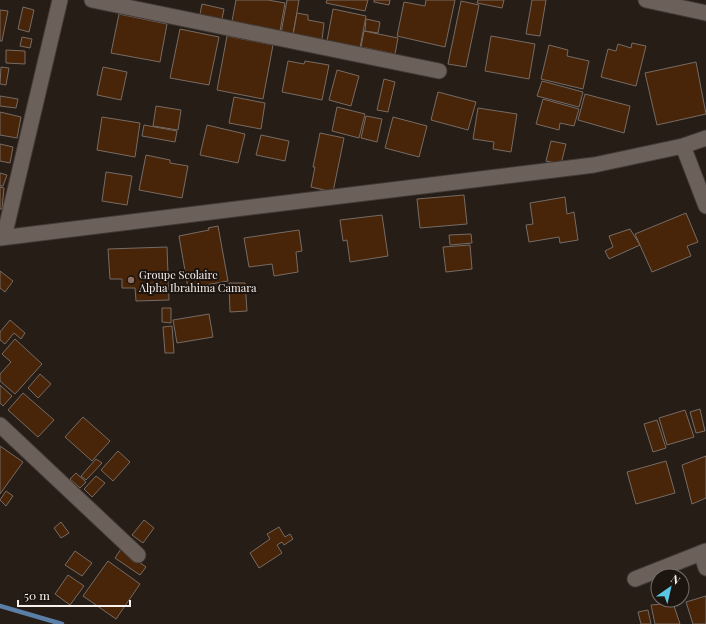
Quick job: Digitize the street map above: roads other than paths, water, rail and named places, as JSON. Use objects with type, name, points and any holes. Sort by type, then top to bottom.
[{"type":"street","points":[[60,0],[2,237],[594,165],[683,146],[706,138]]},
{"type":"street","points":[[92,0],[439,71]]},
{"type":"street","points":[[646,0],[667,2],[706,14]]},
{"type":"street","points":[[683,146],[706,206]]},
{"type":"street","points":[[0,425],[138,555]]},
{"type":"street","points":[[635,579],[703,552],[706,568]]},
{"type":"waterway","points":[[0,606],[62,624]]},
{"type":"place","name":"Groupe Scolaire Alpha Ibrahima Camara","points":[[131,280]]}]
